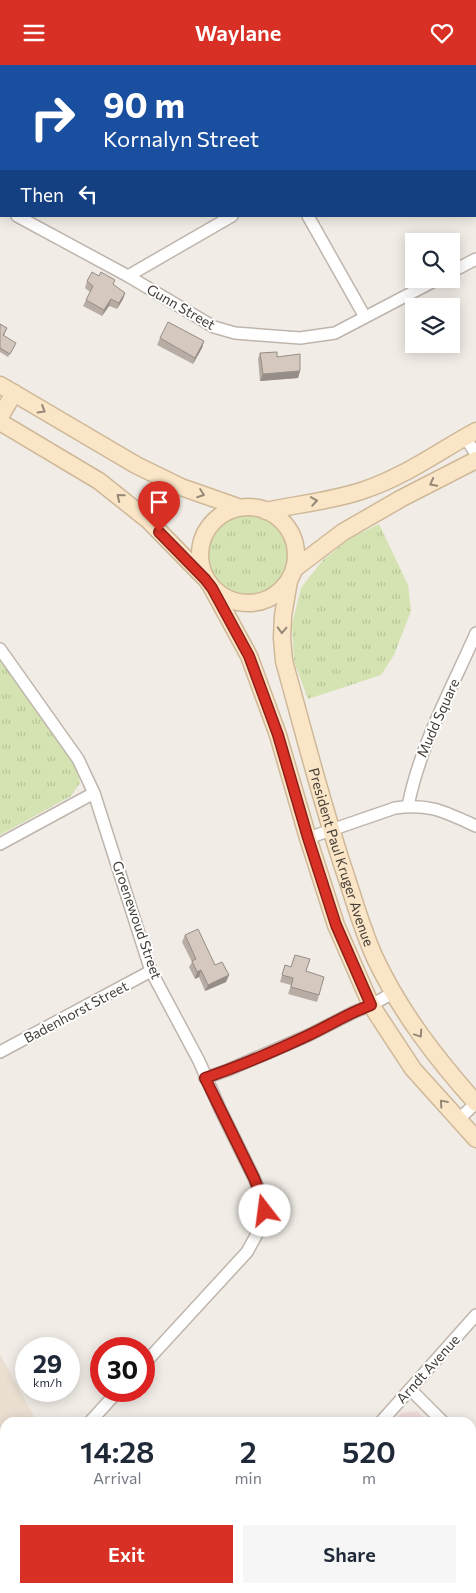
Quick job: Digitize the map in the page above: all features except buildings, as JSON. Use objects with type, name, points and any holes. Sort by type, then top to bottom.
[{"type":"street","name":"Gunn Street","points":[[19,217],[128,276],[214,327],[235,333],[300,338],[334,333],[421,288]]},
{"type":"street","points":[[128,276],[230,217]]},
{"type":"street","points":[[309,217],[365,317]]},
{"type":"street","points":[[460,269],[474,264]]},
{"type":"street","points":[[0,417],[7,389],[136,465],[181,487],[238,507],[257,507],[272,513],[284,524],[293,537],[296,553],[291,575]]},
{"type":"street","name":"President Paul Kruger Avenue","points":[[0,422],[99,481],[148,520],[209,583],[249,656],[278,735],[336,925],[371,1005],[413,1069],[476,1139]]},
{"type":"street","points":[[266,511],[363,491],[411,469],[471,434],[476,454]]},
{"type":"street","points":[[238,507],[224,513],[212,522],[204,535],[199,549],[200,565],[209,583],[226,599],[243,604],[261,602],[277,594],[291,575],[343,532],[402,498],[476,460]]},
{"type":"street","name":"President Paul Kruger Avenue","points":[[291,575],[283,616],[282,639],[284,661],[331,830],[362,926],[393,993],[426,1045],[476,1103]]},
{"type":"street","name":"Mudd Square","points":[[408,806],[413,783],[427,742],[476,633]]},
{"type":"street","name":"Groenewoud Street","points":[[0,649],[78,759],[89,780],[152,971],[199,1061],[205,1078],[264,1203],[263,1223],[247,1252],[155,1351]]},
{"type":"street","points":[[74,803],[89,780]]},
{"type":"street","points":[[0,844],[94,793]]},
{"type":"street","points":[[308,838],[395,808],[408,806],[425,806],[438,809],[476,826]]},
{"type":"street","name":"Badenhorst Street","points":[[0,1052],[152,971]]},
{"type":"street","points":[[205,1078],[309,1035],[393,993]]},
{"type":"street","points":[[458,1120],[476,1103]]},
{"type":"street","name":"Arndt Avenue","points":[[385,1417],[476,1315]]},
{"type":"street","points":[[410,1389],[438,1417]]},
{"type":"street","points":[[94,1417],[108,1402]]},
{"type":"shaded area","points":[[0,1354],[15,1382],[15,1402],[26,1402],[34,1417],[0,1417]]},
{"type":"shaded area","points":[[417,1411],[423,1417],[397,1417],[401,1413]]},
{"type":"green space","points":[[250,510],[266,513],[274,517],[286,529],[290,537],[293,553],[290,569],[286,577],[274,589],[266,593],[250,596],[234,593],[226,589],[214,577],[210,569],[207,553],[210,537],[214,529],[226,517],[234,513]]},
{"type":"green space","points":[[379,524],[408,585],[411,611],[394,655],[381,675],[308,699],[294,661],[292,624],[301,588],[322,561],[349,539]]},
{"type":"green space","points":[[0,655],[76,765],[80,783],[71,796],[0,835]]},
{"type":"route","points":[[159,532],[212,588],[249,656],[278,735],[336,925],[371,1005],[309,1035],[205,1078],[254,1178],[264,1203],[265,1211]]}]
